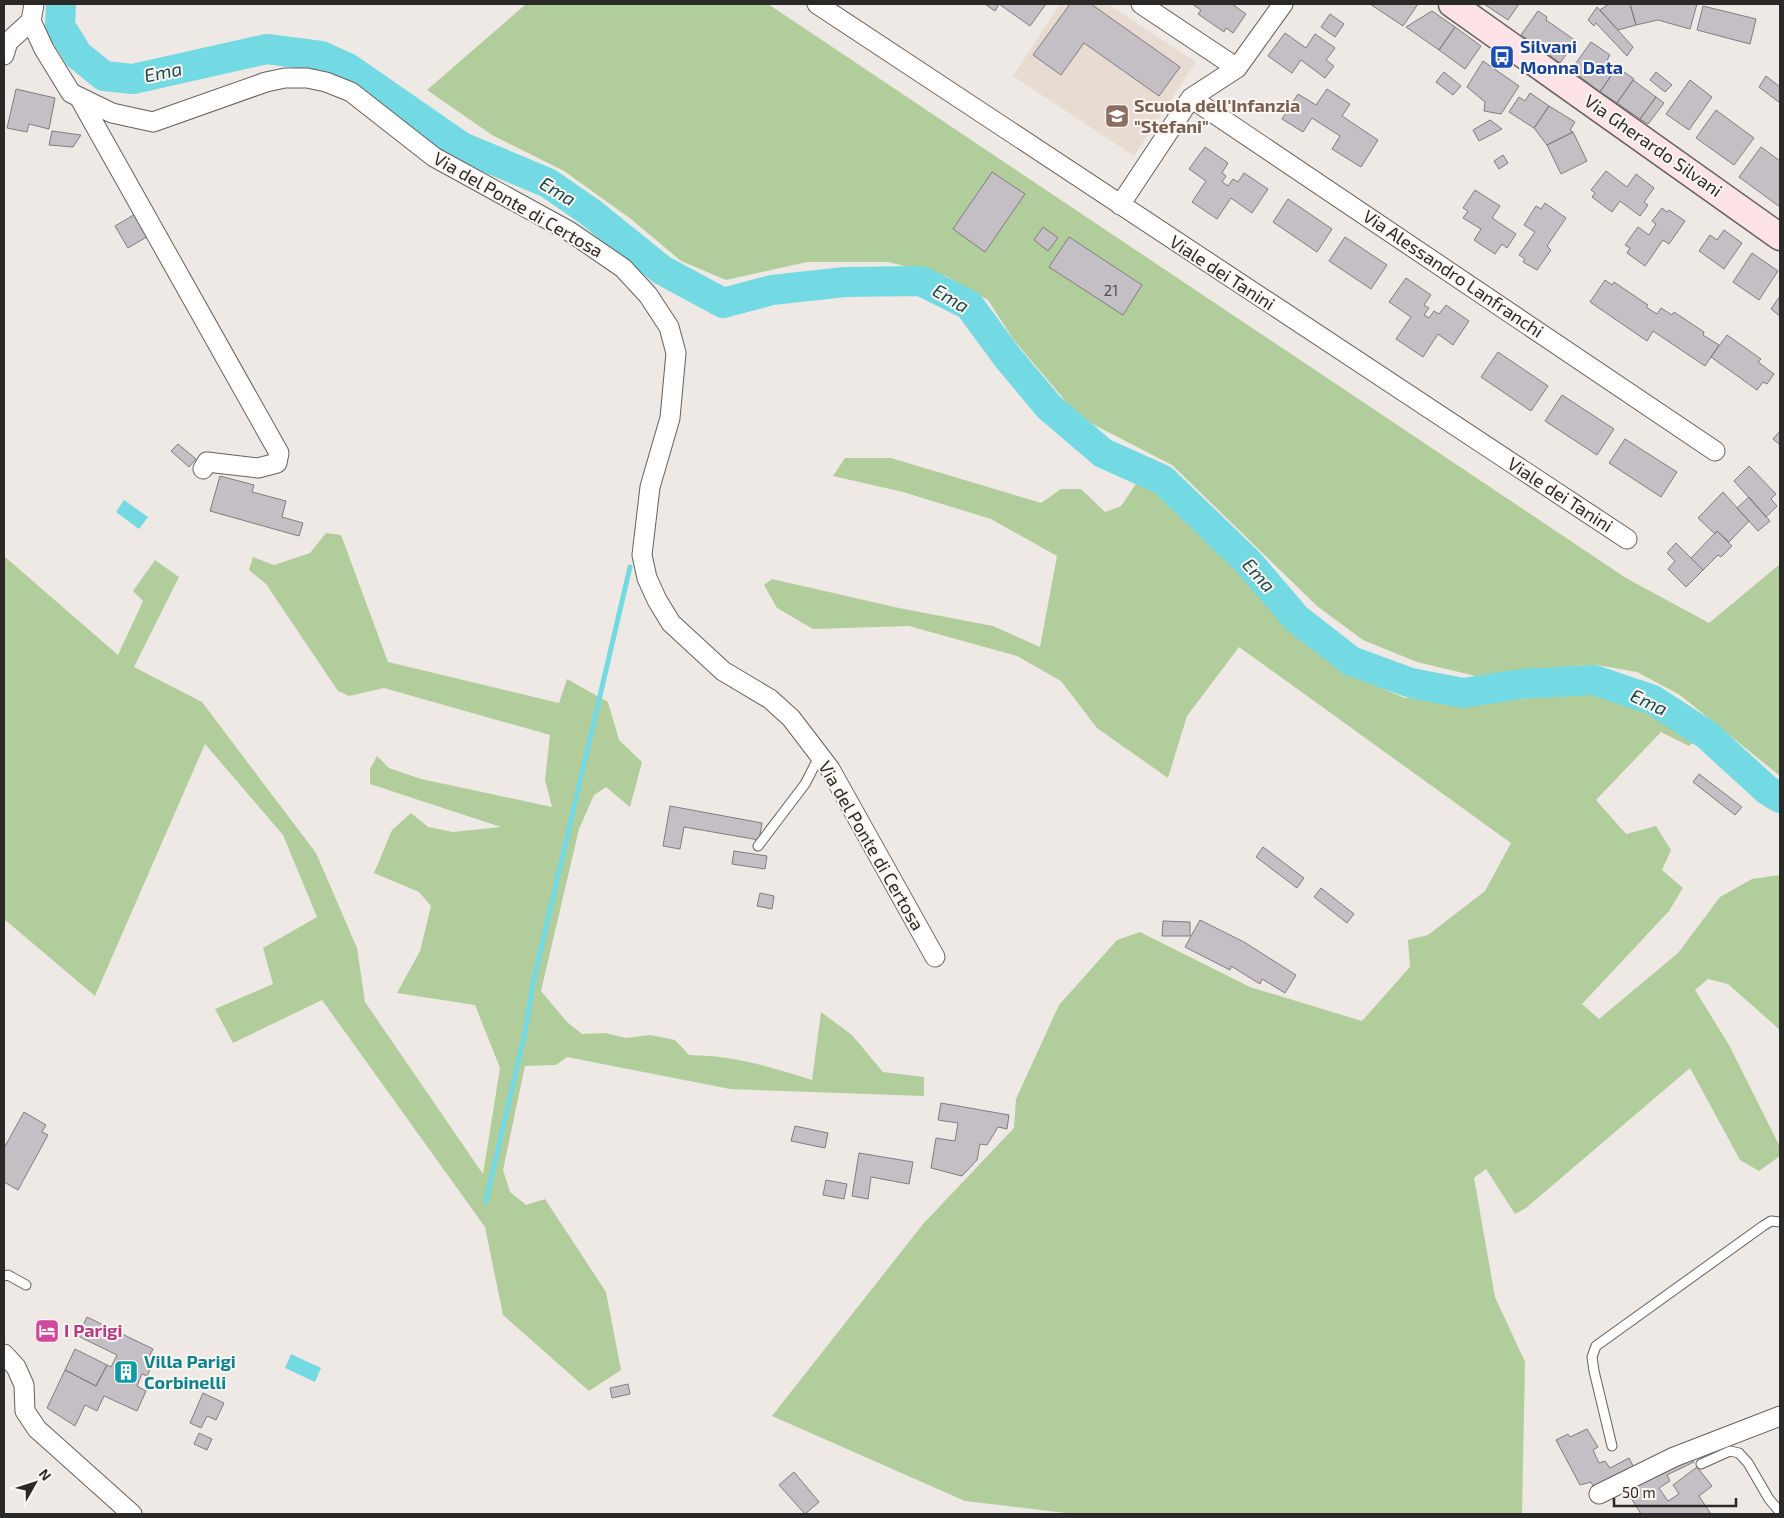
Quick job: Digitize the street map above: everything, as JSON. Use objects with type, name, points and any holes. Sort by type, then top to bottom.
[{"type":"main road","name":"Via Gherardo Silvani","points":[[1452,4],[1780,236]]},
{"type":"street","name":"Viale dei Tanini","points":[[817,4],[1628,540]]},
{"type":"street","points":[[1141,4],[1237,68]]},
{"type":"street","points":[[1120,205],[1191,98],[1237,68],[1283,4]]},
{"type":"street","name":"Via del Ponte di Certosa","points":[[4,55],[8,42],[32,12]]},
{"type":"street","name":"Via del Ponte di Certosa","points":[[32,12],[44,49],[71,93],[112,113],[153,122],[266,82],[285,78],[307,78],[326,82],[351,92],[434,157],[569,231],[623,268],[648,295],[669,327],[676,353],[670,418],[650,487],[642,555],[647,578],[657,600],[671,623],[723,671],[770,699],[791,718],[830,770],[935,957]]},
{"type":"street","name":"Via del Ponte di Certosa","points":[[79,97],[279,453],[277,463],[258,468],[207,462],[203,470]]},
{"type":"street","name":"Via Alessandro Lanfranchi","points":[[1191,98],[1715,451]]},
{"type":"street","points":[[4,1354],[16,1368],[24,1385],[25,1410],[37,1429],[132,1514]]},
{"type":"street","points":[[1599,1494],[1674,1457],[1780,1416]]},
{"type":"lane","points":[[758,846],[805,784],[819,757]]},
{"type":"lane","points":[[1612,1446],[1594,1371],[1592,1357],[1596,1346],[1763,1226],[1771,1221],[1780,1222]]},
{"type":"lane","points":[[4,1276],[8,1275],[26,1285]]},
{"type":"lane","points":[[1702,1464],[1730,1451],[1739,1453],[1748,1463],[1769,1499],[1780,1512]]},
{"type":"shaded area","name":"Scuola dell'Infanzia \"Stefani\"","points":[[1060,4],[1108,4],[1196,62],[1134,156],[1013,76]]},
{"type":"green space","points":[[526,4],[768,4],[1626,578],[1709,623],[1780,564],[1780,776],[1680,695],[1637,672],[1597,665],[1571,666],[1480,677],[1417,662],[1363,640],[1317,606],[1172,465],[1079,417],[1013,339],[988,300],[946,276],[888,262],[807,262],[726,280],[681,261],[631,219],[564,171],[492,135],[427,90]]},
{"type":"green space","points":[[845,458],[891,458],[1041,503],[1061,489],[1081,489],[1105,512],[1121,506],[1136,484],[1163,493],[1254,587],[1351,675],[1405,698],[1490,702],[1597,692],[1630,701],[1667,719],[1697,739],[1689,746],[1661,732],[1596,800],[1626,834],[1656,826],[1671,850],[1662,870],[1683,888],[1669,911],[1582,1004],[1599,1019],[1678,953],[1720,897],[1752,879],[1780,875],[1780,1030],[1728,984],[1708,979],[1695,990],[1729,1045],[1780,1147],[1780,1156],[1759,1171],[1740,1160],[1690,1068],[1526,1208],[1515,1214],[1486,1169],[1474,1178],[1495,1297],[1525,1362],[1522,1514],[1074,1514],[965,1501],[772,1416],[923,1224],[1014,1128],[1016,1099],[1059,1005],[1117,940],[1140,932],[1250,987],[1362,1021],[1410,967],[1408,940],[1428,935],[1485,891],[1511,843],[1239,647],[1187,716],[1168,778],[1097,728],[1061,681],[1017,656],[909,626],[813,629],[777,608],[764,585],[772,579],[899,608],[993,626],[1040,647],[1057,556],[991,519],[903,492],[833,476]]},
{"type":"green space","points":[[326,533],[341,535],[388,662],[559,703],[567,679],[608,702],[619,740],[642,762],[630,807],[606,787],[594,795],[579,829],[541,991],[567,1022],[582,1034],[605,1033],[626,1038],[650,1035],[675,1040],[689,1055],[737,1060],[766,1066],[812,1080],[821,1012],[852,1035],[883,1072],[924,1077],[924,1096],[730,1089],[567,1057],[556,1065],[525,1066],[503,1170],[510,1192],[526,1205],[545,1199],[606,1292],[621,1370],[589,1391],[503,1315],[485,1227],[322,1000],[233,1043],[215,1009],[273,984],[263,948],[317,917],[283,835],[205,744],[95,996],[4,919],[4,556],[118,655],[143,601],[133,591],[155,560],[179,577],[134,667],[202,702],[316,853],[357,948],[365,1002],[483,1174],[500,1068],[475,1005],[397,993],[420,951],[431,906],[419,892],[374,873],[392,830],[411,813],[428,827],[453,832],[501,827],[370,784],[370,769],[377,756],[389,768],[421,779],[552,807],[545,780],[550,735],[384,688],[349,696],[338,691],[266,584],[249,570],[253,557],[274,565],[310,553]]},
{"type":"water","points":[[124,500],[148,517],[139,529],[116,512]]},
{"type":"water","points":[[291,1354],[321,1368],[315,1382],[285,1368]]},
{"type":"building","points":[[985,4],[999,4],[995,11]]},
{"type":"building","points":[[999,4],[1046,4],[1030,26]]},
{"type":"building","points":[[1070,4],[1091,4],[1180,67],[1159,96],[1084,43],[1061,75],[1033,55]]},
{"type":"building","points":[[1192,4],[1232,4],[1246,14],[1233,33],[1226,28],[1224,32],[1198,14],[1201,10]]},
{"type":"building","points":[[1370,4],[1418,4],[1403,26]]},
{"type":"building","points":[[1484,4],[1519,4],[1508,20]]},
{"type":"building","points":[[1609,4],[1630,4],[1636,25],[1618,30],[1600,10]]},
{"type":"building","points":[[1630,4],[1697,4],[1690,29],[1658,20],[1636,25]]},
{"type":"building","points":[[1703,6],[1756,19],[1750,44],[1697,30]]},
{"type":"building","points":[[1597,7],[1633,47],[1627,56],[1596,23],[1594,26],[1588,20]]},
{"type":"building","points":[[1432,11],[1455,27],[1439,50],[1406,27]]},
{"type":"building","points":[[1538,11],[1547,17],[1546,20],[1576,41],[1560,63],[1521,35]]},
{"type":"building","points":[[1330,14],[1344,24],[1335,37],[1321,27]]},
{"type":"building","points":[[1455,27],[1481,46],[1465,69],[1439,50]]},
{"type":"building","points":[[1285,33],[1306,48],[1315,34],[1335,48],[1326,60],[1334,66],[1325,78],[1301,60],[1292,73],[1268,56]]},
{"type":"building","points":[[1591,42],[1610,55],[1607,60],[1617,67],[1600,92],[1571,70]]},
{"type":"building","points":[[1483,61],[1519,86],[1501,114],[1484,111],[1485,102],[1467,87]]},
{"type":"building","points":[[1617,67],[1634,79],[1617,103],[1600,92]]},
{"type":"building","points":[[1444,72],[1461,86],[1453,95],[1436,82]]},
{"type":"building","points":[[1656,72],[1672,85],[1665,92],[1650,80]]},
{"type":"building","points":[[1766,76],[1780,87],[1780,103],[1759,87]]},
{"type":"building","points":[[1633,80],[1656,97],[1640,119],[1617,103]]},
{"type":"building","points":[[1690,80],[1712,97],[1689,130],[1666,114]]},
{"type":"building","points":[[16,89],[55,98],[49,129],[29,124],[27,132],[7,128]]},
{"type":"building","points":[[1327,89],[1350,104],[1342,116],[1378,140],[1361,167],[1332,149],[1340,136],[1312,118],[1303,132],[1282,119],[1298,94],[1316,105]]},
{"type":"building","points":[[1530,93],[1549,106],[1534,128],[1509,112],[1519,97],[1525,101]]},
{"type":"building","points":[[1656,97],[1664,103],[1648,124],[1640,119]]},
{"type":"building","points":[[1549,106],[1575,122],[1570,130],[1573,132],[1547,145],[1534,128]]},
{"type":"building","points":[[1716,110],[1754,138],[1734,165],[1696,138]]},
{"type":"building","points":[[1490,120],[1502,129],[1479,141],[1473,130]]},
{"type":"building","points":[[52,131],[81,135],[73,147],[49,145]]},
{"type":"building","points":[[1573,132],[1587,161],[1561,174],[1547,145]]},
{"type":"building","points":[[1205,147],[1228,163],[1222,173],[1226,176],[1222,182],[1228,186],[1233,179],[1238,182],[1244,173],[1268,189],[1252,213],[1231,198],[1217,219],[1192,202],[1206,181],[1189,169]]},
{"type":"building","points":[[1761,147],[1780,161],[1780,207],[1739,177]]},
{"type":"building","points":[[1503,155],[1508,163],[1499,169],[1494,161]]},
{"type":"building","points":[[1606,171],[1627,187],[1636,174],[1654,188],[1644,202],[1648,205],[1640,216],[1620,201],[1612,212],[1592,197],[1595,193],[1591,190]]},
{"type":"building","points":[[992,172],[1025,194],[985,252],[953,229]]},
{"type":"building","points":[[1475,190],[1500,206],[1492,218],[1516,234],[1507,248],[1502,244],[1495,254],[1474,240],[1481,229],[1463,218],[1468,211],[1463,208]]},
{"type":"building","points":[[1288,199],[1332,229],[1317,252],[1273,222]]},
{"type":"building","points":[[1545,203],[1566,218],[1547,246],[1551,250],[1537,270],[1523,262],[1525,259],[1519,255],[1535,232],[1524,225],[1536,206],[1541,209]]},
{"type":"building","points":[[1662,208],[1667,212],[1669,210],[1685,221],[1669,244],[1663,240],[1645,266],[1627,253],[1630,248],[1625,245],[1638,227],[1649,235],[1656,224],[1652,221]]},
{"type":"building","points":[[137,213],[150,235],[128,248],[115,226]]},
{"type":"building","points":[[1043,227],[1058,238],[1048,251],[1034,240]]},
{"type":"building","points":[[1724,230],[1742,243],[1724,269],[1699,251],[1710,235],[1717,240]]},
{"type":"building","points":[[1069,237],[1142,285],[1123,315],[1049,267]]},
{"type":"building","points":[[1345,237],[1387,265],[1371,289],[1329,261]]},
{"type":"building","points":[[1752,253],[1778,271],[1759,300],[1733,282]]},
{"type":"building","points":[[1406,278],[1431,295],[1424,305],[1429,308],[1424,315],[1429,318],[1434,311],[1439,314],[1446,305],[1469,321],[1453,345],[1438,334],[1423,357],[1396,339],[1411,317],[1389,302]]},
{"type":"building","points":[[1605,280],[1612,285],[1614,282],[1648,305],[1646,307],[1657,314],[1661,308],[1672,315],[1674,312],[1704,332],[1703,335],[1719,345],[1705,366],[1653,331],[1647,341],[1590,302]]},
{"type":"building","points":[[1780,296],[1780,316],[1771,309]]},
{"type":"building","points":[[1727,335],[1761,359],[1758,362],[1774,374],[1767,384],[1763,382],[1757,390],[1711,357]]},
{"type":"building","points":[[1498,352],[1548,386],[1531,411],[1481,377]]},
{"type":"building","points":[[1562,395],[1614,429],[1597,455],[1545,421]]},
{"type":"building","points":[[1780,431],[1780,445],[1773,439]]},
{"type":"building","points":[[1625,439],[1677,472],[1661,497],[1609,463]]},
{"type":"building","points":[[178,444],[196,459],[189,467],[171,451]]},
{"type":"building","points":[[1749,466],[1776,494],[1771,499],[1777,506],[1766,517],[1734,481]]},
{"type":"building","points":[[220,476],[254,485],[252,492],[286,501],[282,517],[303,523],[299,536],[210,511]]},
{"type":"building","points":[[1723,492],[1749,521],[1729,542],[1717,531],[1715,534],[1698,518]]},
{"type":"building","points":[[1749,497],[1770,521],[1758,531],[1737,508]]},
{"type":"building","points":[[1717,531],[1732,546],[1721,557],[1718,555],[1703,570],[1691,558]]},
{"type":"building","points":[[1676,543],[1703,570],[1686,587],[1668,569],[1675,561],[1667,553]]},
{"type":"building","points":[[1699,774],[1742,807],[1735,815],[1693,782]]},
{"type":"building","points":[[670,806],[762,823],[759,840],[684,827],[680,849],[663,846]]},
{"type":"building","points":[[1263,847],[1304,878],[1297,888],[1256,857]]},
{"type":"building","points":[[734,851],[767,856],[765,869],[732,864]]},
{"type":"building","points":[[1321,888],[1354,914],[1347,923],[1314,897]]},
{"type":"building","points":[[760,893],[774,896],[772,909],[757,906]]},
{"type":"building","points":[[1200,920],[1244,942],[1296,975],[1285,993],[1262,979],[1260,984],[1231,966],[1230,970],[1185,947]]},
{"type":"building","points":[[1163,921],[1190,922],[1190,936],[1162,936]]},
{"type":"building","points":[[941,1103],[1009,1115],[1007,1129],[998,1127],[987,1145],[980,1144],[977,1160],[962,1176],[931,1168],[936,1138],[955,1141],[958,1123],[938,1120]]},
{"type":"building","points":[[24,1112],[46,1125],[42,1132],[48,1135],[18,1190],[4,1182],[4,1148]]},
{"type":"building","points":[[795,1126],[828,1133],[825,1148],[791,1141]]},
{"type":"building","points":[[859,1153],[913,1162],[909,1184],[871,1177],[868,1199],[852,1196]]},
{"type":"building","points":[[826,1180],[847,1184],[844,1199],[823,1195]]},
{"type":"building","name":"Villa Parigi Corbinelli","points":[[87,1317],[153,1349],[147,1361],[153,1363],[147,1376],[142,1374],[137,1386],[146,1391],[137,1411],[104,1396],[97,1411],[85,1405],[75,1426],[47,1408],[65,1370],[96,1386],[107,1365],[111,1367],[117,1355],[78,1336]]},
{"type":"building","points":[[75,1349],[107,1365],[96,1386],[65,1370]]},
{"type":"building","points":[[628,1384],[630,1394],[612,1398],[610,1388]]},
{"type":"building","points":[[203,1393],[224,1403],[216,1420],[207,1416],[201,1428],[190,1423]]},
{"type":"building","points":[[1587,1429],[1598,1447],[1593,1450],[1599,1463],[1605,1461],[1610,1468],[1629,1458],[1635,1470],[1595,1490],[1591,1482],[1580,1485],[1556,1440],[1568,1434],[1570,1437]]},
{"type":"building","points":[[199,1433],[212,1439],[207,1450],[194,1444]]},
{"type":"building","points":[[1687,1454],[1694,1462],[1667,1475],[1670,1481],[1659,1488],[1668,1501],[1679,1494],[1673,1485],[1697,1467],[1712,1486],[1699,1496],[1711,1514],[1641,1514],[1626,1490]]},
{"type":"building","points":[[794,1472],[819,1502],[805,1514],[779,1485]]},
{"type":"waterway","name":"Ema","points":[[61,4],[60,26],[78,55],[104,76],[133,79],[267,49],[321,56],[348,68],[462,147],[548,183],[590,212],[662,270],[723,303],[772,290],[845,282],[921,281],[969,305],[1008,358],[1049,407],[1103,453],[1163,480],[1249,563],[1296,618],[1351,661],[1411,683],[1463,693],[1521,684],[1594,680],[1653,700],[1707,735],[1767,790],[1780,798]]},
{"type":"waterway","points":[[486,1201],[525,1032],[533,983],[630,567]]},
{"type":"place","name":"Silvani Monna Data","points":[[1502,57]]},
{"type":"place","name":"Scuola dell'Infanzia \"Stefani\"","points":[[1117,116]]},
{"type":"place","name":"I Parigi","points":[[47,1331]]},
{"type":"place","name":"Villa Parigi Corbinelli","points":[[126,1372]]}]
